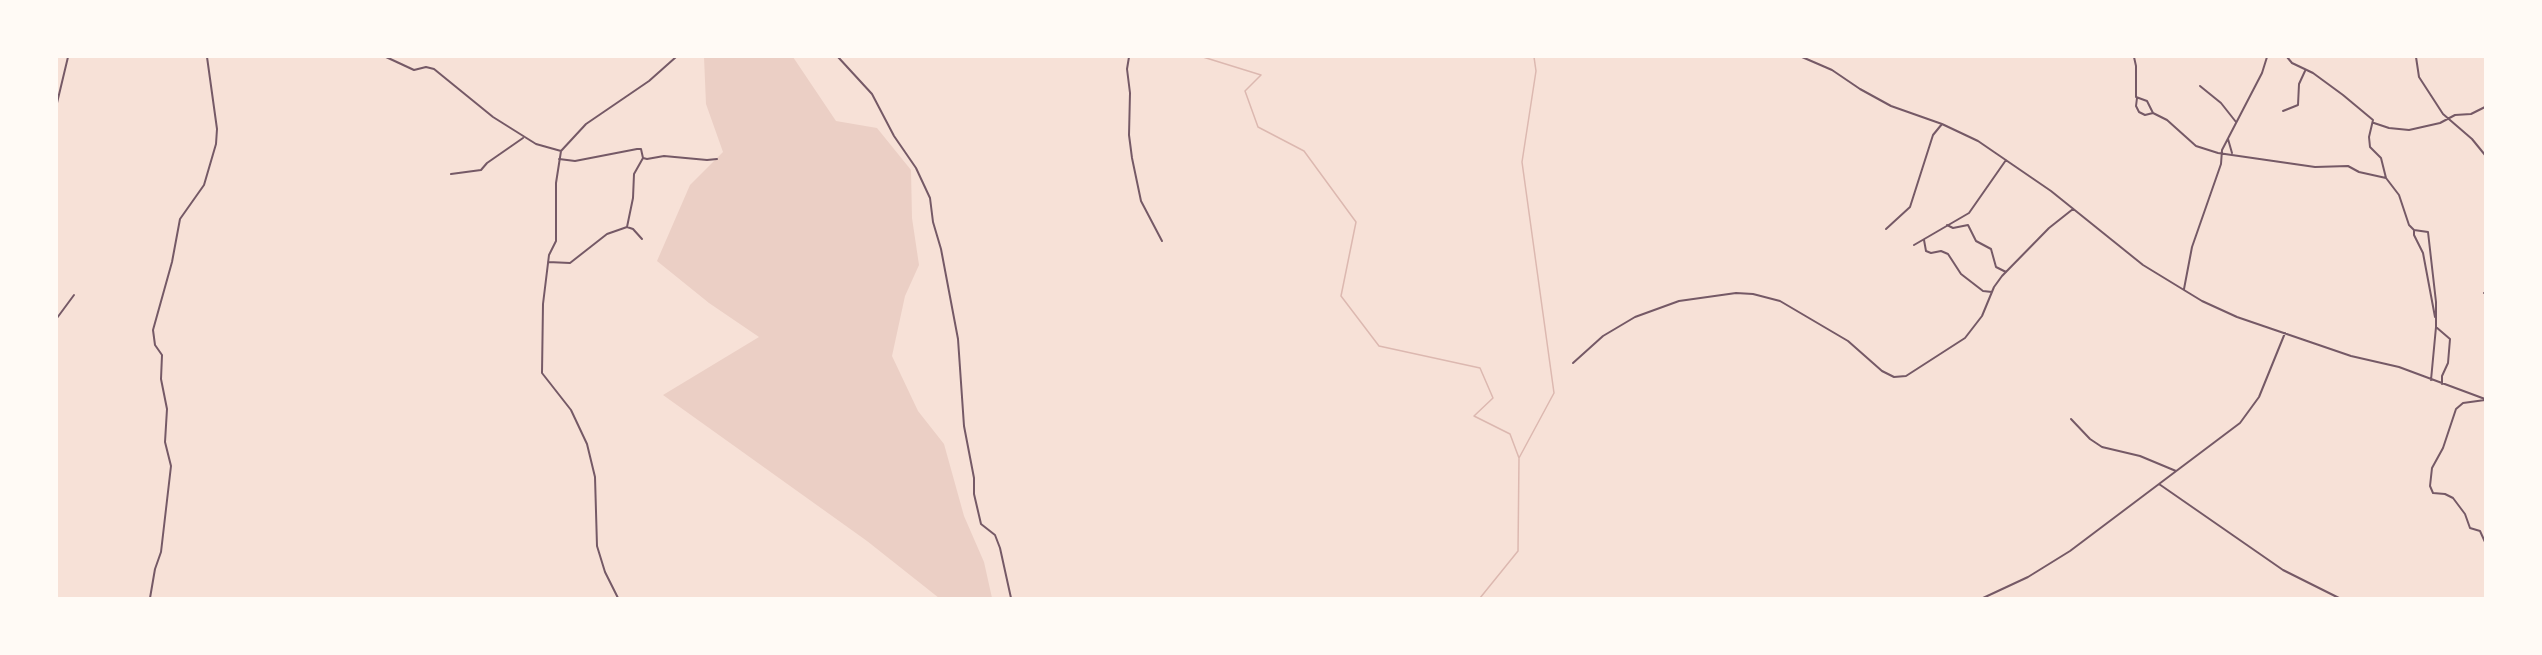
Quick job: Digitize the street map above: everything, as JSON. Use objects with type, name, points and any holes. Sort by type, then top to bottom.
[{"type":"street","points":[[57,103],[68,57]]},
{"type":"street","points":[[150,598],[154,569],[161,552],[171,466],[165,442],[167,409],[161,379],[162,355],[153,341],[153,330],[172,262],[180,219],[204,185],[216,144],[217,129],[207,57]]},
{"type":"street","points":[[386,57],[414,70],[426,67],[434,69],[493,117],[536,144],[561,151]]},
{"type":"street","points":[[618,598],[605,572],[597,546],[595,477],[587,444],[572,410],[542,373],[543,304],[548,262],[556,241],[556,183],[561,151],[586,124],[649,81],[676,57]]},
{"type":"street","points":[[838,57],[872,94],[894,136],[916,168],[930,198],[957,334],[962,369],[964,426],[974,478],[975,497],[983,527],[995,535],[1000,548],[1011,598]]},
{"type":"street","points":[[1130,57],[1127,74],[1130,93],[1129,135],[1132,158],[1141,201],[1162,241]]},
{"type":"street","points":[[1803,57],[1832,70],[1860,89],[1892,106],[1970,136],[2046,187],[2134,258],[2184,290],[2232,315],[2358,359],[2399,367],[2485,400]]},
{"type":"street","points":[[2134,57],[2136,106],[2139,112],[2147,115],[2153,113]]},
{"type":"street","points":[[2184,290],[2192,247],[2221,164],[2221,153],[2263,70],[2267,57]]},
{"type":"street","points":[[2287,57],[2305,71],[2313,73],[2371,117],[2374,123],[2369,143],[2372,150],[2381,158],[2386,178],[2399,195],[2409,225],[2414,230],[2427,231],[2436,320],[2431,380]]},
{"type":"street","points":[[2416,57],[2419,77],[2448,119],[2470,137],[2485,155]]},
{"type":"street","points":[[2283,111],[2298,105],[2299,84],[2305,71]]},
{"type":"street","points":[[2200,86],[2221,103],[2236,122]]},
{"type":"street","points":[[2136,99],[2146,101],[2153,113],[2167,120],[2192,143],[2221,153],[2316,167],[2348,166],[2359,172],[2386,178]]},
{"type":"street","points":[[2374,123],[2404,130],[2434,125],[2455,115],[2471,114],[2485,107]]},
{"type":"street","points":[[1886,229],[1910,207],[1934,135],[1942,124]]},
{"type":"street","points":[[452,174],[483,169],[487,163],[524,137]]},
{"type":"street","points":[[2228,139],[2232,153]]},
{"type":"street","points":[[559,159],[575,161],[640,149],[643,158],[634,174],[633,198],[627,227]]},
{"type":"street","points":[[643,158],[664,156],[717,159]]},
{"type":"street","points":[[1914,245],[1946,225],[1964,217],[2006,160]]},
{"type":"street","points":[[1573,363],[1603,336],[1635,317],[1679,301],[1736,293],[1753,294],[1780,301],[1848,341],[1882,371],[1894,377],[1906,376],[1965,338],[1982,316],[1992,292],[2006,272],[2049,228],[2073,209]]},
{"type":"street","points":[[1946,225],[1953,228],[1968,225],[1976,241],[1989,246],[1996,267],[2006,272]]},
{"type":"street","points":[[548,262],[570,263],[607,234],[627,227],[633,229],[642,239]]},
{"type":"street","points":[[2414,230],[2414,235],[2423,253],[2436,320]]},
{"type":"street","points":[[1924,240],[1926,251],[1931,253],[1941,251],[1948,254],[1961,274],[1983,291],[1992,292]]},
{"type":"street","points":[[57,318],[74,295]]},
{"type":"street","points":[[2436,327],[2450,339],[2448,363],[2442,376],[2442,384]]},
{"type":"street","points":[[1983,598],[2028,577],[2052,562],[2229,432],[2251,411],[2266,384],[2285,333]]},
{"type":"street","points":[[2485,400],[2463,403],[2456,409],[2443,448],[2432,468],[2430,486],[2433,493],[2445,494],[2453,498],[2470,528],[2480,531],[2485,542]]},
{"type":"street","points":[[2071,418],[2091,440],[2102,447],[2140,456],[2176,471]]},
{"type":"street","points":[[2159,484],[2263,557],[2339,598]]},
{"type":"shaded area","points":[[704,57],[793,57],[836,121],[877,128],[911,170],[912,218],[919,265],[905,296],[892,356],[918,411],[944,444],[964,516],[984,562],[992,598],[939,598],[867,541],[663,395],[759,337],[709,303],[657,261],[690,185],[723,152],[706,104]]},
{"type":"waterway","points":[[1203,57],[1261,75],[1245,91],[1258,127],[1304,151],[1356,222],[1341,296],[1379,346],[1480,368],[1493,398],[1474,416],[1510,434],[1519,458],[1518,551],[1480,598]]},
{"type":"waterway","points":[[1519,458],[1554,393],[1522,162],[1536,71],[1534,57]]}]
